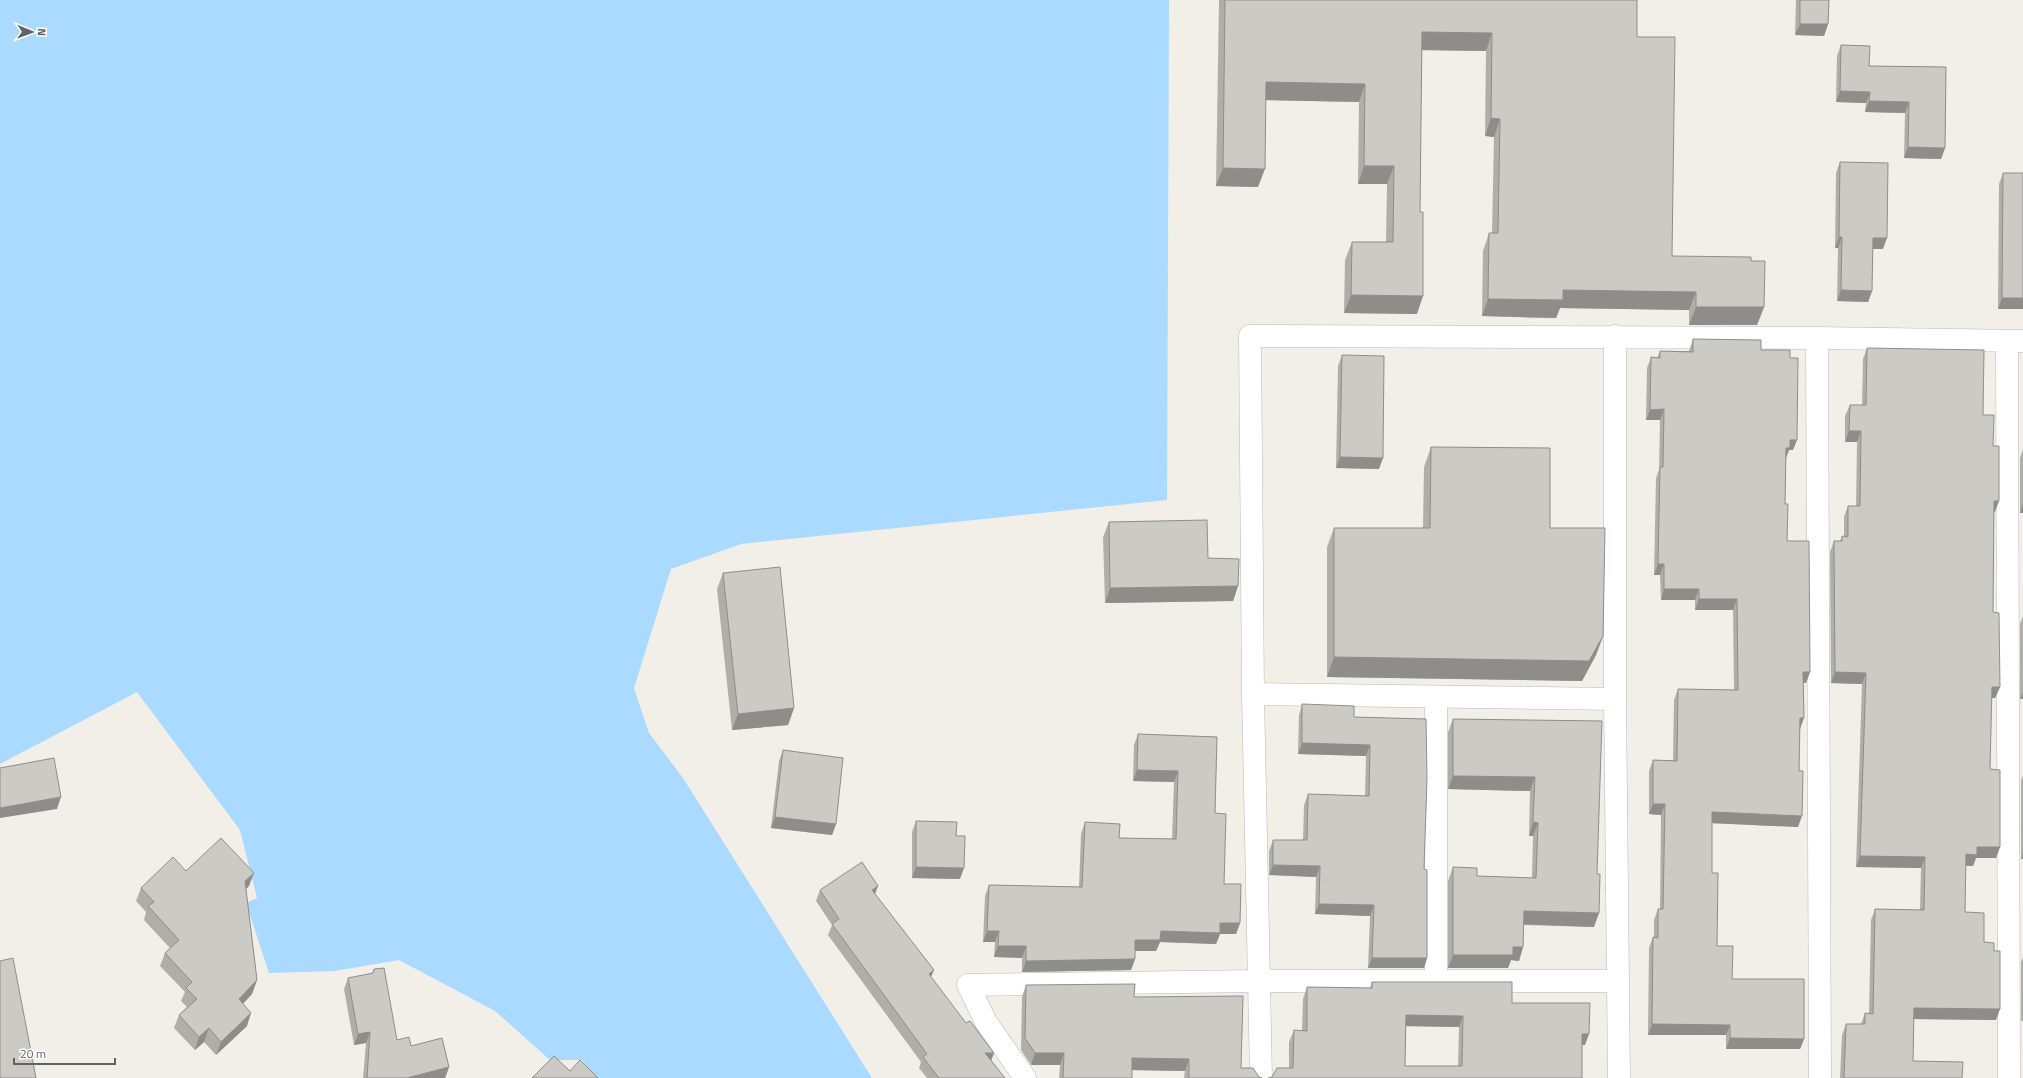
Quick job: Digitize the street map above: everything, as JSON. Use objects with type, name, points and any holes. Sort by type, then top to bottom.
[{"type":"street","points":[[1261,1078],[1258,981],[1250,336],[1615,336],[2015,341],[2009,1078]]},
{"type":"street","points":[[1615,336],[1614,699],[1619,1078]]},
{"type":"street","points":[[1817,338],[1820,1078]]},
{"type":"street","points":[[1254,694],[1614,699]]},
{"type":"street","points":[[1436,697],[1436,980]]},
{"type":"street","points":[[1025,1078],[986,1022],[968,985],[1258,981],[1617,981]]},
{"type":"water","points":[[0,0],[1169,0],[1167,500],[741,544],[671,569],[634,688],[649,733],[683,778],[872,1078],[596,1078],[582,1060],[550,1060],[495,1011],[399,960],[335,971],[269,973],[246,903],[257,898],[240,830],[137,692],[0,764]]},
{"type":"building","points":[[1225,0],[1637,0],[1637,37],[1675,37],[1672,256],[1751,257],[1751,261],[1765,261],[1764,307],[1696,307],[1696,292],[1563,290],[1563,300],[1488,299],[1489,233],[1498,233],[1500,119],[1491,118],[1492,33],[1422,32],[1420,212],[1423,212],[1423,296],[1351,295],[1352,242],[1393,242],[1394,166],[1364,166],[1365,84],[1266,82],[1265,169],[1223,168]]},
{"type":"building","points":[[1800,0],[1829,0],[1828,24],[1800,24]]},
{"type":"building","points":[[1841,45],[1870,46],[1869,66],[1946,67],[1945,148],[1908,147],[1909,102],[1869,101],[1870,92],[1840,91]]},
{"type":"building","points":[[1840,162],[1888,163],[1887,238],[1873,238],[1872,291],[1841,290],[1842,237],[1839,237]]},
{"type":"building","points":[[2003,173],[2023,173],[2023,298],[2002,298]]},
{"type":"building","points":[[1693,339],[1761,340],[1761,350],[1790,350],[1790,358],[1798,358],[1797,440],[1790,440],[1790,448],[1786,448],[1785,504],[1788,504],[1787,541],[1809,541],[1810,672],[1803,672],[1804,718],[1800,718],[1799,771],[1803,771],[1802,816],[1712,812],[1712,873],[1718,873],[1717,946],[1733,946],[1732,979],[1804,979],[1804,1039],[1730,1038],[1730,1025],[1652,1024],[1653,937],[1658,938],[1658,909],[1663,909],[1665,804],[1653,804],[1653,760],[1677,761],[1678,689],[1738,690],[1737,599],[1699,599],[1699,589],[1664,589],[1664,564],[1658,564],[1660,467],[1663,467],[1664,409],[1650,410],[1651,357],[1660,358],[1660,351],[1693,352]]},
{"type":"building","points":[[1867,348],[1984,350],[1983,415],[1994,415],[1993,446],[1999,446],[1999,501],[1994,501],[1993,612],[1999,613],[2000,687],[1992,687],[1990,769],[2000,770],[2000,847],[1977,847],[1977,855],[1966,854],[1965,912],[1984,913],[1984,942],[1994,943],[1994,951],[2000,951],[2000,1009],[1914,1008],[1913,1061],[1963,1062],[1962,1078],[1844,1078],[1846,1024],[1865,1024],[1865,1013],[1873,1014],[1875,909],[1924,910],[1925,857],[1860,856],[1866,673],[1835,672],[1834,541],[1842,541],[1842,536],[1848,537],[1848,506],[1860,506],[1861,431],[1849,431],[1850,405],[1866,405]]},
{"type":"building","points":[[1342,355],[1384,356],[1383,458],[1340,457]]},
{"type":"building","points":[[1431,447],[1550,448],[1550,528],[1605,528],[1603,636],[1589,661],[1334,657],[1334,528],[1430,528]]},
{"type":"building","points":[[1207,520],[1208,558],[1239,559],[1238,586],[1110,588],[1109,522]]},
{"type":"building","points":[[780,567],[794,708],[738,714],[723,573]]},
{"type":"building","points":[[1302,704],[1354,706],[1354,717],[1426,719],[1427,778],[1424,869],[1427,870],[1427,958],[1372,958],[1374,905],[1319,904],[1320,866],[1273,865],[1273,840],[1307,840],[1308,794],[1369,796],[1370,745],[1302,743]]},
{"type":"building","points":[[1453,719],[1602,721],[1597,874],[1600,874],[1599,913],[1524,911],[1523,947],[1513,947],[1513,955],[1453,955],[1453,867],[1477,868],[1477,876],[1536,878],[1538,823],[1533,822],[1535,777],[1453,776]]},
{"type":"building","points":[[1138,734],[1217,737],[1215,813],[1226,814],[1224,884],[1241,884],[1240,923],[1220,923],[1220,933],[1161,931],[1160,940],[1135,940],[1135,959],[1026,961],[1026,946],[998,946],[999,931],[987,931],[989,885],[1082,887],[1085,822],[1120,824],[1119,838],[1176,839],[1178,771],[1137,770]]},
{"type":"building","points":[[783,750],[843,758],[836,824],[775,817]]},
{"type":"building","points":[[54,758],[61,797],[0,808],[0,768]]},
{"type":"building","points":[[916,821],[957,822],[956,836],[965,836],[964,868],[916,867]]},
{"type":"building","points":[[221,838],[254,873],[245,881],[257,980],[239,999],[251,1013],[221,1042],[209,1028],[199,1037],[179,1015],[197,999],[186,988],[192,982],[165,953],[179,940],[148,906],[154,902],[141,888],[173,857],[186,871]]},
{"type":"building","points":[[862,862],[878,886],[872,890],[934,970],[929,974],[966,1023],[970,1021],[994,1053],[985,1053],[1005,1078],[939,1078],[923,1057],[927,1054],[832,924],[839,919],[820,890]]},
{"type":"building","points":[[13,958],[36,1078],[0,1078],[0,961]]},
{"type":"building","points":[[384,968],[397,1040],[409,1037],[411,1046],[442,1038],[449,1067],[407,1078],[367,1078],[370,1032],[358,1034],[348,978],[373,973],[374,969]]},
{"type":"building","points":[[1372,982],[1512,982],[1512,1003],[1590,1003],[1589,1034],[1582,1034],[1582,1078],[1268,1078],[1272,1077],[1277,1068],[1293,1068],[1294,1030],[1307,1031],[1307,987],[1372,988]],"holes":[[[1406,1015],[1463,1016],[1462,1066],[1405,1066]]]},
{"type":"building","points":[[1135,984],[1134,997],[1243,996],[1241,1068],[1253,1068],[1259,1077],[1262,1078],[1189,1078],[1189,1059],[1132,1058],[1132,1078],[1063,1078],[1064,1053],[1035,1053],[1025,1038],[1026,985]]},
{"type":"building","points":[[554,1056],[570,1071],[580,1060],[598,1078],[532,1078]]}]
